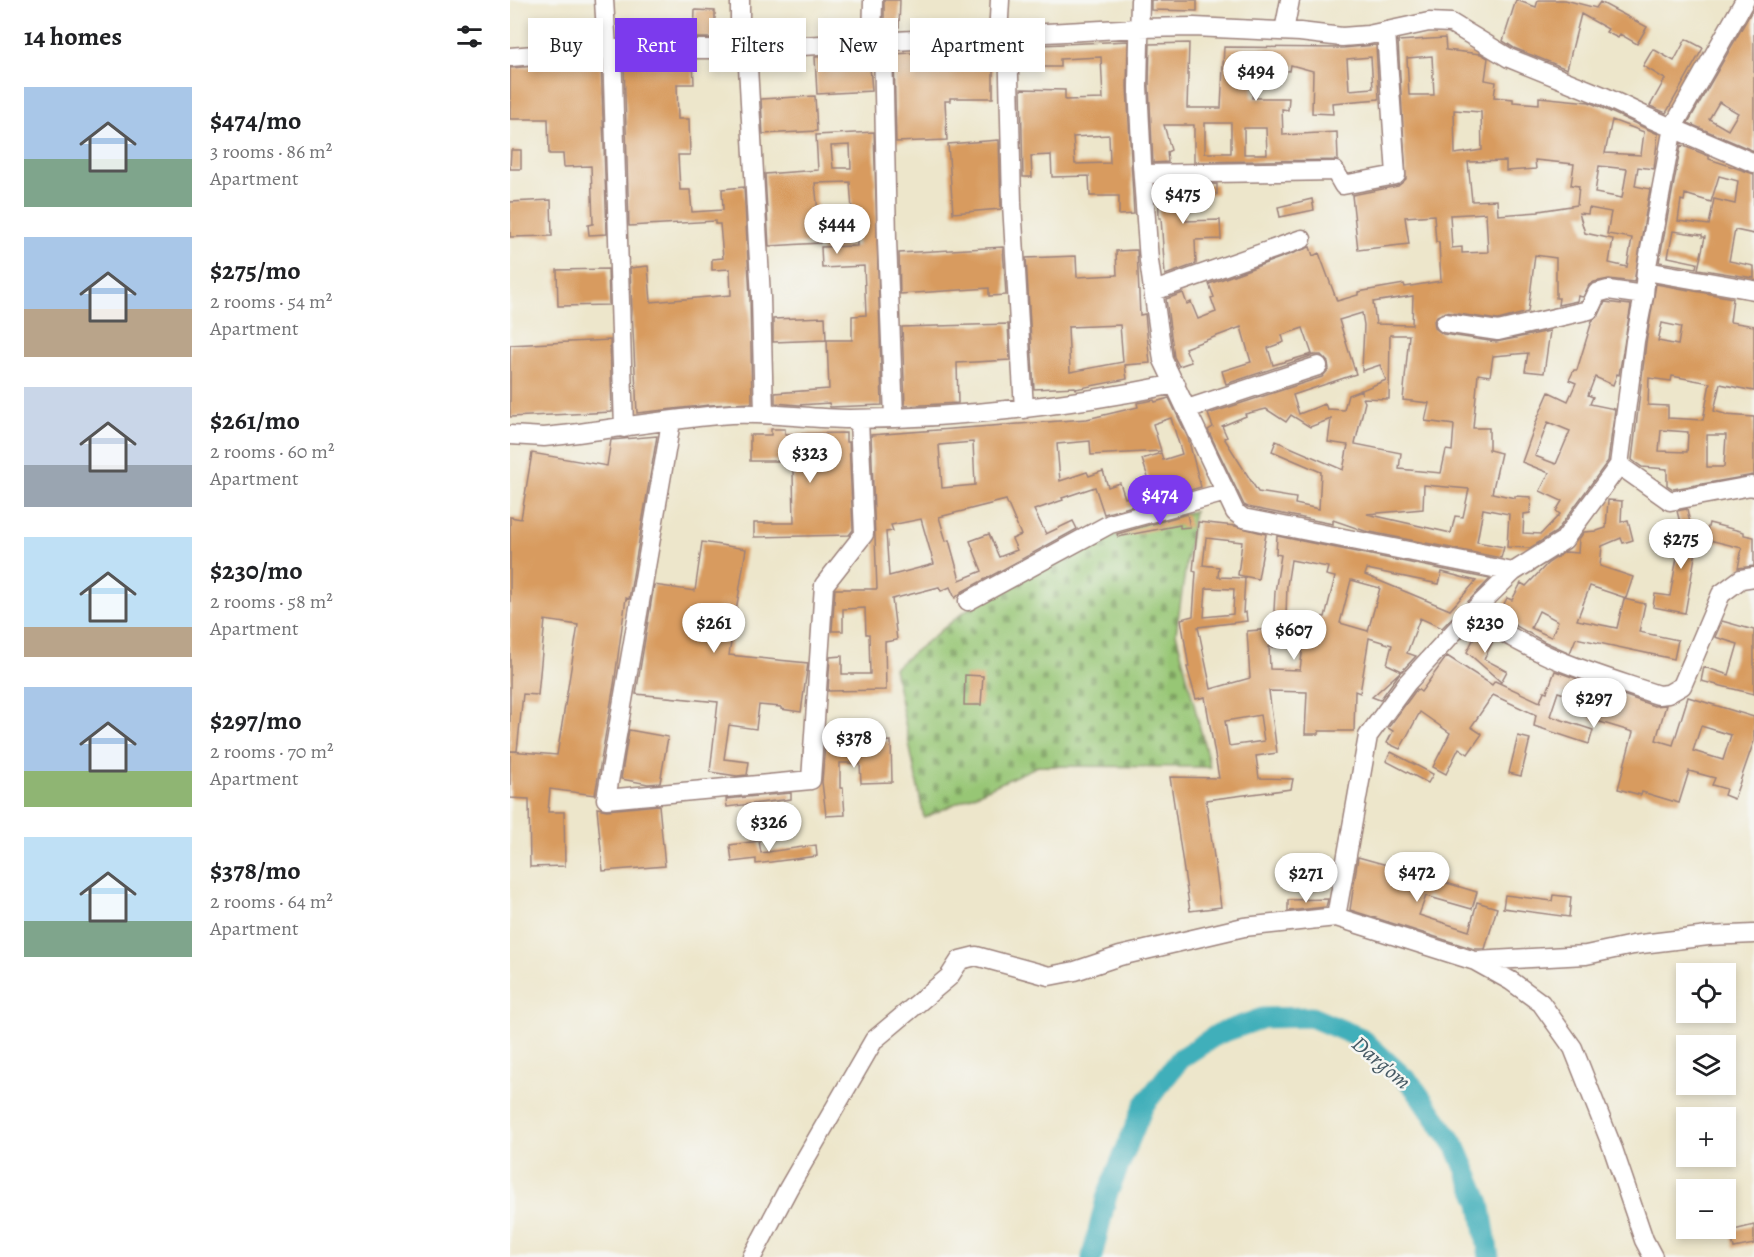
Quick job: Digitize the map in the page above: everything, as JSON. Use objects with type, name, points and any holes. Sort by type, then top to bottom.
[{"type":"street","points":[[604,0],[610,49],[624,428]]},
{"type":"street","points":[[740,0],[740,18]]},
{"type":"street","points":[[873,0],[875,18]]},
{"type":"street","points":[[1000,0],[1002,18]]},
{"type":"street","points":[[1140,0],[1138,86],[1143,174],[1163,360],[1235,512],[1243,518],[1513,572]]},
{"type":"street","points":[[1284,32],[1290,0]]},
{"type":"street","points":[[1336,917],[1368,736],[1407,683],[1474,609],[1513,572],[1564,540],[1619,465],[1646,270],[1673,127],[1748,5]]},
{"type":"street","points":[[1045,34],[1194,27],[1342,37],[1368,35],[1429,22],[1451,23],[1509,58],[1754,163]]},
{"type":"street","points":[[1143,174],[1335,171],[1342,185],[1396,175],[1386,31]]},
{"type":"street","points":[[510,57],[610,49],[709,49]]},
{"type":"street","points":[[748,72],[760,277],[764,414]]},
{"type":"street","points":[[879,72],[894,417]]},
{"type":"street","points":[[1005,72],[1024,409]]},
{"type":"street","points":[[1154,291],[1302,239]]},
{"type":"street","points":[[1646,270],[1754,290]]},
{"type":"street","points":[[1445,323],[1498,331],[1588,310],[1598,293],[1608,290],[1644,295]]},
{"type":"street","points":[[1187,409],[1318,366]]},
{"type":"street","points":[[510,435],[544,437],[732,414],[859,419],[985,413],[1113,397],[1176,384]]},
{"type":"street","points":[[671,422],[606,799],[811,780],[825,585],[864,534],[859,419]]},
{"type":"street","points":[[1619,465],[1671,501],[1754,487]]},
{"type":"street","points":[[968,601],[1110,524],[1226,492]]},
{"type":"street","points":[[1474,609],[1490,625],[1560,662],[1658,695],[1668,694],[1682,686],[1721,594],[1742,579],[1754,577]]},
{"type":"street","points":[[752,1257],[788,1189],[874,1040],[949,977],[960,960],[976,956],[1049,976],[1075,971],[1120,956],[1244,927],[1336,917],[1475,961],[1511,981],[1541,1003],[1573,1048],[1613,1149],[1644,1240],[1653,1257]]},
{"type":"street","points":[[1475,961],[1586,955],[1633,945],[1708,936],[1754,934]]},
{"type":"green space","points":[[1194,511],[1176,633],[1210,767],[1038,766],[924,818],[894,668],[979,600],[1112,528]]},
{"type":"building","points":[[884,0],[900,0],[899,27],[898,18],[884,18]]},
{"type":"building","points":[[1151,0],[1197,0],[1197,11],[1151,10]]},
{"type":"building","points":[[1516,0],[1536,7],[1538,0],[1565,0],[1596,8],[1600,2],[1647,27],[1637,44],[1620,34],[1618,38],[1606,32],[1608,29],[1581,14],[1567,69],[1514,48],[1503,41]]},
{"type":"building","points":[[1754,7],[1754,151],[1688,123]],"holes":[[[1719,102],[1738,113],[1728,130],[1709,119]]]},
{"type":"building","points":[[695,10],[715,11],[715,18],[709,18],[709,38],[697,38],[697,18],[695,18]]},
{"type":"building","points":[[1445,38],[1446,50],[1481,54],[1488,58],[1485,80],[1496,82],[1494,97],[1513,99],[1513,102],[1539,104],[1539,97],[1589,102],[1658,134],[1654,169],[1638,167],[1635,186],[1650,189],[1634,282],[1609,279],[1594,282],[1589,285],[1583,297],[1578,296],[1577,301],[1558,305],[1556,258],[1535,255],[1528,312],[1498,320],[1446,312],[1437,316],[1434,321],[1435,328],[1443,334],[1496,342],[1550,331],[1544,373],[1525,371],[1528,353],[1493,356],[1490,376],[1478,374],[1473,428],[1489,428],[1489,450],[1501,453],[1492,493],[1515,498],[1515,496],[1531,497],[1530,513],[1524,514],[1523,533],[1541,534],[1560,514],[1556,511],[1562,501],[1540,491],[1549,473],[1522,462],[1538,417],[1549,392],[1568,401],[1576,383],[1569,380],[1574,370],[1577,370],[1592,321],[1599,315],[1605,302],[1631,305],[1619,375],[1617,374],[1613,385],[1595,377],[1588,395],[1593,397],[1590,404],[1615,409],[1608,461],[1556,532],[1530,548],[1507,547],[1509,514],[1483,509],[1477,542],[1504,547],[1501,558],[1365,531],[1333,520],[1333,524],[1244,505],[1208,430],[1213,427],[1208,414],[1322,377],[1329,369],[1328,362],[1321,355],[1314,355],[1226,384],[1222,371],[1251,362],[1241,327],[1185,348],[1191,362],[1179,366],[1174,357],[1166,299],[1183,293],[1187,304],[1191,302],[1198,319],[1216,312],[1209,284],[1310,247],[1313,256],[1319,253],[1337,301],[1358,295],[1358,292],[1404,284],[1405,287],[1441,281],[1439,242],[1436,242],[1434,215],[1405,217],[1409,244],[1358,250],[1352,195],[1398,186],[1406,179],[1398,41]],"holes":[[[1432,56],[1434,95],[1409,95],[1407,58]],[[1454,110],[1481,112],[1482,150],[1455,154]],[[1612,120],[1644,132],[1641,155],[1605,153]],[[1535,160],[1574,164],[1571,185],[1579,186],[1577,205],[1539,212],[1498,215],[1497,200],[1472,201],[1468,162],[1506,161],[1506,171],[1536,169]],[[1599,166],[1627,169],[1622,198],[1595,193]],[[1589,208],[1611,212],[1607,234],[1632,238],[1627,267],[1609,263],[1613,239],[1585,233],[1579,213],[1588,214]],[[1486,213],[1488,252],[1462,253],[1462,247],[1452,248],[1450,215]],[[1413,296],[1412,325],[1376,324],[1373,302]],[[1362,313],[1364,325],[1362,371],[1380,365],[1386,380],[1362,390],[1362,394],[1361,390],[1348,395],[1344,410],[1327,409],[1325,404],[1299,414],[1293,395],[1356,374],[1339,320]],[[1303,328],[1312,354],[1273,365],[1268,348],[1284,342],[1282,335]],[[1390,335],[1409,335],[1403,400],[1429,403],[1425,421],[1454,425],[1452,451],[1446,450],[1441,473],[1399,469],[1401,453],[1355,444],[1365,402],[1363,398],[1389,399]],[[1266,409],[1286,422],[1291,415],[1310,427],[1331,419],[1328,442],[1348,445],[1343,470],[1276,441],[1272,451],[1321,472],[1319,509],[1295,504],[1296,498],[1258,492],[1224,438],[1227,437],[1222,426],[1246,416],[1245,414]],[[1548,422],[1570,431],[1556,464],[1535,456]],[[1424,485],[1469,489],[1463,517],[1455,516],[1451,533],[1367,514],[1423,509]]]},
{"type":"building","points":[[1686,39],[1703,48],[1666,113],[1650,106],[1665,79],[1643,66],[1653,49],[1674,61]]},
{"type":"building","points":[[1128,41],[1127,86],[1134,214],[1119,215],[1119,196],[1090,196],[1089,176],[1052,177],[1051,155],[1031,156],[1032,177],[1023,177],[1021,89],[1065,90],[1065,100],[1103,99],[1101,57],[1060,59],[1060,67],[1045,67],[1045,45]],"holes":[[[1109,135],[1110,163],[1075,164],[1073,137]]]},
{"type":"building","points":[[1189,43],[1187,108],[1221,108],[1224,47],[1343,48],[1376,45],[1379,99],[1332,103],[1333,114],[1312,113],[1313,71],[1291,65],[1290,71],[1254,68],[1252,98],[1289,98],[1288,110],[1282,109],[1283,135],[1337,132],[1338,160],[1194,162],[1194,125],[1164,125],[1171,150],[1167,152],[1168,162],[1153,163],[1149,86],[1150,44]],"holes":[[[1371,57],[1373,88],[1349,90],[1347,59]],[[1205,123],[1231,123],[1231,153],[1205,153]],[[1244,128],[1266,128],[1267,154],[1244,154]]]},
{"type":"building","points":[[910,53],[910,72],[993,72],[993,98],[950,98],[950,101],[945,101],[947,140],[896,142],[894,72],[898,72],[898,54]]},
{"type":"building","points":[[815,57],[818,57],[818,72],[870,72],[872,91],[817,94]]},
{"type":"building","points":[[528,67],[528,72],[601,72],[607,234],[589,235],[588,225],[593,224],[591,166],[564,167],[563,154],[549,154],[548,119],[510,119],[510,68]]},
{"type":"building","points":[[624,72],[694,72],[694,84],[677,84],[678,119],[689,119],[690,155],[678,155],[680,190],[690,190],[692,212],[723,210],[722,189],[744,187],[750,297],[752,403],[637,413],[630,268],[648,266],[651,302],[731,295],[730,269],[712,270],[712,259],[723,258],[720,224],[715,224],[715,221],[629,226]]},
{"type":"building","points":[[815,96],[817,131],[763,134],[761,99]]},
{"type":"building","points":[[874,132],[882,405],[830,407],[829,403],[799,405],[775,403],[775,393],[829,389],[827,340],[852,340],[852,316],[866,315],[864,266],[822,268],[821,247],[857,246],[856,224],[819,226],[820,243],[769,246],[765,174],[818,170],[816,135]],"holes":[[[850,145],[851,168],[833,168],[831,146]],[[850,182],[852,210],[818,212],[815,183]]]},
{"type":"building","points":[[999,140],[1001,209],[953,213],[948,144]]},
{"type":"building","points":[[1681,145],[1709,156],[1709,159],[1754,174],[1754,234],[1735,230],[1729,261],[1754,266],[1754,278],[1698,269],[1705,237],[1702,235],[1673,231],[1668,257],[1697,263],[1696,268],[1659,262]],"holes":[[[1719,176],[1738,181],[1735,204],[1714,199],[1709,225],[1678,221],[1681,200],[1684,201],[1685,194],[1711,202]]]},
{"type":"building","points":[[511,150],[521,150],[521,169],[510,169]]},
{"type":"building","points":[[1217,184],[1217,194],[1185,195],[1185,221],[1220,220],[1221,239],[1195,240],[1196,264],[1165,275],[1158,185]]},
{"type":"building","points":[[1312,199],[1314,210],[1280,217],[1278,207]]},
{"type":"building","points":[[551,200],[552,236],[510,237],[510,202]]},
{"type":"building","points":[[1003,247],[1006,295],[989,296],[989,288],[900,294],[899,253]]},
{"type":"building","points":[[1137,250],[1140,315],[1145,314],[1150,363],[1125,365],[1127,379],[1076,389],[1075,387],[1034,389],[1026,258],[1076,256],[1077,277],[1117,275],[1116,251]],"holes":[[[1120,325],[1123,362],[1070,372],[1068,327]]]},
{"type":"building","points":[[608,269],[609,305],[558,306],[557,270]]},
{"type":"building","points":[[1656,284],[1733,298],[1730,322],[1754,326],[1754,391],[1720,384],[1714,411],[1725,415],[1754,417],[1754,475],[1673,489],[1667,485],[1667,469],[1642,467],[1632,460],[1646,343]],"holes":[[[1662,323],[1681,327],[1678,345],[1658,341]],[[1672,376],[1710,383],[1703,420],[1668,418],[1668,406],[1648,405],[1649,378],[1671,381]],[[1661,430],[1688,432],[1687,452],[1659,451]],[[1707,435],[1726,435],[1724,467],[1707,467]]]},
{"type":"building","points":[[825,317],[826,340],[773,342],[773,319]]},
{"type":"building","points":[[1008,324],[1010,360],[957,363],[958,403],[905,406],[902,327]]},
{"type":"building","points":[[610,340],[612,412],[510,417],[510,345]]},
{"type":"building","points":[[1169,398],[1188,438],[1201,487],[1104,514],[1095,487],[1034,510],[1046,534],[1073,521],[1077,529],[963,591],[955,598],[950,587],[941,591],[939,587],[892,599],[897,640],[885,642],[886,690],[828,691],[830,657],[842,656],[842,674],[870,674],[869,634],[866,634],[865,608],[843,609],[843,631],[832,631],[835,589],[877,589],[871,435],[1087,419],[1138,407],[1137,403],[1154,400],[1155,402]],"holes":[[[1171,418],[1182,454],[1163,460],[1161,453],[1142,459],[1152,490],[1125,498],[1120,483],[1108,487],[1103,471],[1089,476],[1087,472],[1060,481],[1057,444],[1090,441],[1091,455],[1161,451],[1153,424]],[[973,442],[975,485],[942,488],[939,445]],[[1006,500],[1021,535],[1012,539],[1017,550],[999,557],[989,534],[970,541],[982,571],[960,580],[949,540],[946,541],[939,517]],[[921,519],[934,564],[889,576],[886,532],[893,531],[891,525]]]},
{"type":"building","points":[[771,429],[785,429],[785,434],[846,433],[846,442],[849,442],[853,530],[849,535],[754,537],[754,523],[794,523],[793,471],[830,471],[830,453],[794,453],[794,461],[750,461],[750,435],[771,435]]},
{"type":"building","points":[[657,436],[629,599],[626,598],[595,795],[550,789],[548,812],[564,812],[565,866],[530,867],[529,799],[510,798],[510,517],[521,519],[532,453],[607,466],[611,440]],"holes":[[[545,620],[578,625],[557,755],[510,751],[517,751],[523,694],[538,695]]]},
{"type":"building","points":[[1608,500],[1622,501],[1621,522],[1628,520],[1633,540],[1623,543],[1621,538],[1602,546],[1600,566],[1633,577],[1626,598],[1590,586],[1577,620],[1617,628],[1624,599],[1645,604],[1639,632],[1678,640],[1674,659],[1576,638],[1570,653],[1502,618],[1505,612],[1501,610],[1507,598],[1512,600],[1521,583],[1526,586],[1547,564],[1565,552],[1578,553],[1579,539],[1584,532],[1606,528]],"holes":[[[1539,611],[1558,621],[1551,637],[1531,628]]]},
{"type":"building","points":[[1687,509],[1696,551],[1685,613],[1653,607],[1655,594],[1670,596],[1682,530],[1677,511]]},
{"type":"building","points":[[1187,514],[1190,527],[1180,528],[1180,525],[1118,537],[1117,534]]},
{"type":"building","points":[[1198,522],[1235,526],[1266,534],[1258,579],[1238,575],[1242,542],[1206,538],[1203,565],[1219,567],[1218,577],[1245,578],[1243,613],[1246,612],[1247,621],[1198,627],[1211,689],[1250,678],[1247,631],[1273,629],[1275,592],[1281,555],[1276,554],[1277,536],[1490,579],[1442,628],[1420,618],[1407,653],[1416,656],[1402,671],[1387,664],[1392,645],[1369,638],[1360,693],[1355,691],[1354,731],[1319,731],[1319,734],[1305,734],[1307,692],[1269,691],[1277,753],[1256,756],[1259,778],[1293,779],[1291,789],[1206,800],[1221,907],[1190,911],[1170,777],[1219,778],[1205,697],[1196,699],[1187,667],[1189,667],[1181,619],[1193,616],[1196,572],[1193,571]],"holes":[[[1291,560],[1328,567],[1326,575],[1335,577],[1325,617],[1286,615]],[[1367,569],[1439,584],[1442,572],[1476,581],[1450,610],[1365,575]],[[1351,580],[1380,588],[1368,631],[1340,623]],[[1206,588],[1234,589],[1233,614],[1204,617]],[[1303,646],[1300,670],[1270,669],[1269,647]],[[1260,715],[1264,741],[1229,746],[1225,721]]]},
{"type":"building","points":[[1709,523],[1744,532],[1744,535],[1754,537],[1754,566],[1738,568],[1742,548],[1705,539]]},
{"type":"building","points":[[702,542],[746,549],[729,655],[808,663],[801,712],[759,705],[756,729],[729,725],[724,759],[749,762],[747,775],[737,776],[710,772],[718,702],[636,694],[654,585],[695,591]]},
{"type":"building","points":[[1722,621],[1754,630],[1754,694],[1701,681],[1704,667],[1729,675],[1738,644],[1715,637]]},
{"type":"building","points":[[1479,628],[1494,639],[1484,659],[1507,671],[1501,682],[1467,652]]},
{"type":"building","points":[[1447,656],[1492,685],[1495,681],[1540,702],[1544,691],[1547,692],[1555,671],[1654,706],[1666,705],[1656,740],[1673,745],[1688,697],[1754,717],[1754,741],[1734,799],[1724,795],[1726,789],[1712,785],[1715,778],[1689,771],[1679,803],[1642,792],[1641,795],[1618,789],[1633,732],[1590,719],[1595,704],[1558,692],[1550,716],[1593,730],[1589,744],[1534,726],[1536,715],[1493,695],[1471,727],[1482,734],[1468,754],[1459,748],[1446,774],[1433,767],[1450,733],[1420,712],[1400,749],[1387,743],[1393,731],[1388,728],[1416,690],[1421,692]],"holes":[[[1701,726],[1731,735],[1723,760],[1693,751]]]},
{"type":"building","points":[[1401,671],[1380,700],[1372,697]]},
{"type":"building","points":[[965,675],[983,676],[981,705],[964,705]]},
{"type":"building","points":[[629,730],[668,737],[660,783],[648,784],[621,779]]},
{"type":"building","points":[[1518,736],[1530,739],[1521,776],[1509,773]]},
{"type":"building","points":[[891,741],[892,782],[861,783],[860,763],[840,763],[840,788],[843,788],[845,815],[826,816],[822,782],[825,744]]},
{"type":"building","points":[[1391,752],[1433,774],[1428,783],[1386,761]]},
{"type":"building","points":[[791,793],[791,799],[727,807],[726,799]]},
{"type":"building","points":[[659,805],[665,866],[603,871],[597,808],[607,810]]},
{"type":"building","points":[[759,841],[761,853],[816,845],[817,856],[756,864],[756,859],[732,862],[730,845]]},
{"type":"building","points":[[1358,857],[1405,870],[1433,881],[1433,879],[1477,892],[1472,909],[1426,896],[1419,915],[1469,931],[1477,902],[1497,908],[1485,949],[1474,949],[1350,910]]},
{"type":"building","points":[[1505,895],[1552,901],[1553,895],[1571,897],[1569,917],[1503,908]]},
{"type":"building","points":[[1328,899],[1326,907],[1288,911],[1288,900]]},
{"type":"building","points":[[1754,1225],[1754,1244],[1734,1248],[1732,1239],[1736,1239],[1736,1230]]},
{"type":"waterway","name":"Darg'om","points":[[1092,1257],[1107,1195],[1144,1105],[1181,1058],[1218,1034],[1263,1018],[1311,1017],[1361,1038],[1412,1085],[1456,1147],[1480,1203],[1489,1257]]}]
